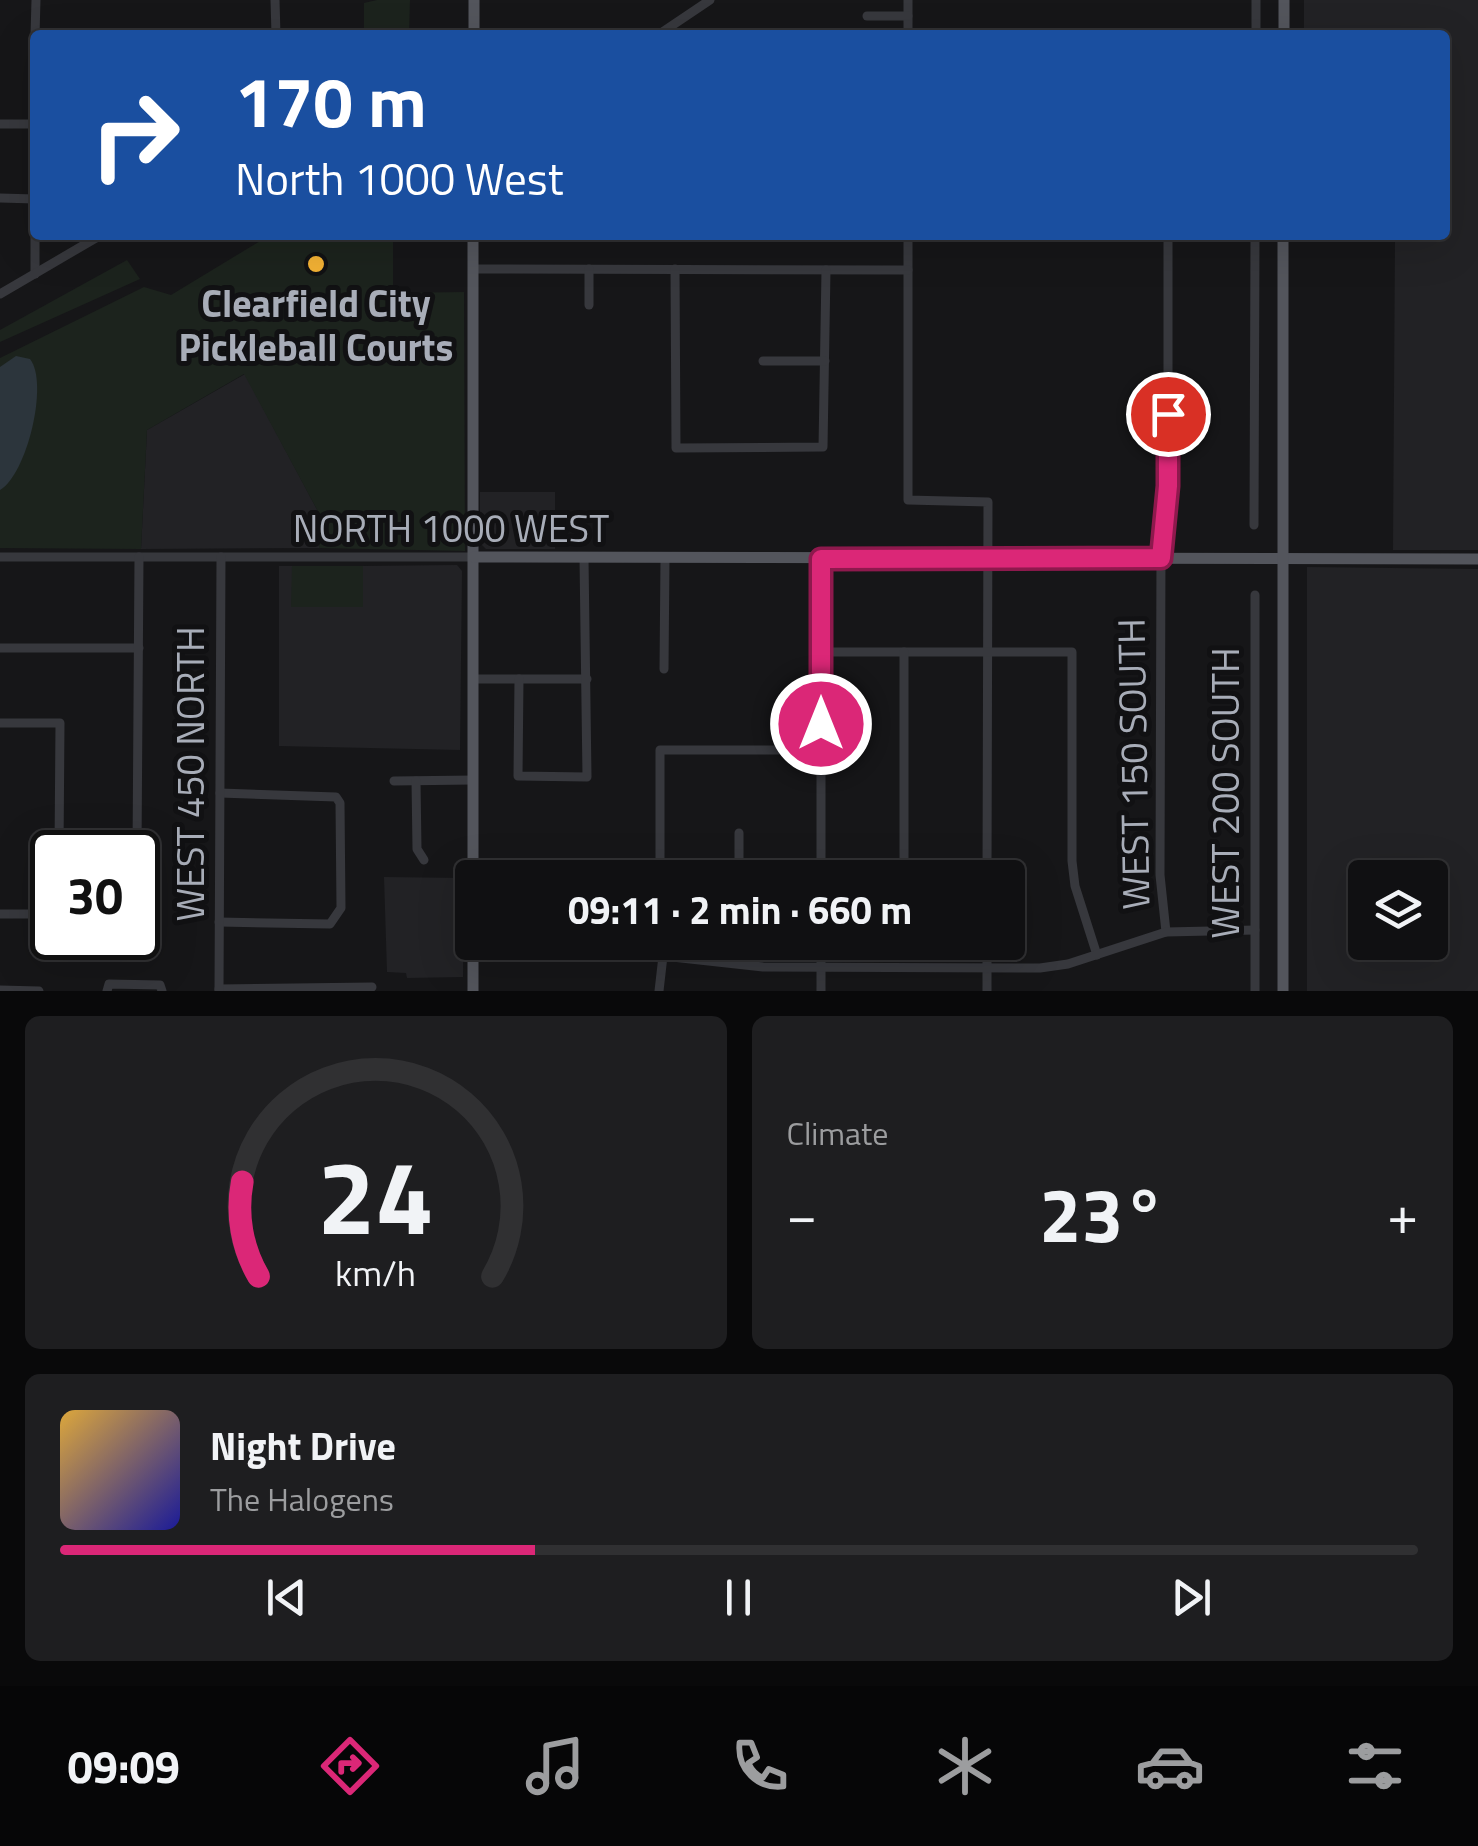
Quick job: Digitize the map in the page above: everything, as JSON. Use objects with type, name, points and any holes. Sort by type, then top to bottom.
[{"type":"main road","points":[[474,0],[474,30]]},
{"type":"main road","points":[[1284,0],[1284,30]]},
{"type":"main road","points":[[474,240],[474,860]]},
{"type":"main road","points":[[1282,991],[1284,240]]},
{"type":"main road","name":"NORTH 1000 WEST","points":[[474,558],[1478,559]]},
{"type":"main road","points":[[473,960],[473,991]]},
{"type":"street","points":[[36,0],[36,30]]},
{"type":"street","points":[[276,0],[276,30]]},
{"type":"street","points":[[666,30],[710,0]]},
{"type":"street","points":[[908,0],[908,30]]},
{"type":"street","points":[[1256,0],[1256,30]]},
{"type":"street","points":[[868,16],[908,16]]},
{"type":"street","points":[[678,22],[684,30]]},
{"type":"street","points":[[0,124],[30,124]]},
{"type":"street","points":[[0,198],[30,198]]},
{"type":"street","points":[[35,240],[35,274]]},
{"type":"street","points":[[0,294],[93,240]]},
{"type":"street","points":[[908,240],[908,500],[988,502],[987,860]]},
{"type":"street","name":"WEST 150 SOUTH","points":[[1166,932],[1160,876],[1161,558],[1168,486],[1168,240]]},
{"type":"street","points":[[1254,525],[1255,240]]},
{"type":"street","points":[[474,269],[908,270]]},
{"type":"street","points":[[589,269],[589,305]]},
{"type":"street","points":[[674,269],[676,448],[823,446],[826,270]]},
{"type":"street","points":[[763,361],[825,361]]},
{"type":"street","name":"NORTH 1000 WEST","points":[[0,557],[474,558]]},
{"type":"street","points":[[137,830],[139,557]]},
{"type":"street","name":"WEST 450 NORTH","points":[[219,990],[220,557]]},
{"type":"street","points":[[519,679],[518,776],[586,778],[584,558]]},
{"type":"street","points":[[664,669],[665,558]]},
{"type":"street","points":[[821,559],[822,860]]},
{"type":"street","name":"WEST 200 SOUTH","points":[[1254,991],[1255,595]]},
{"type":"street","points":[[0,648],[138,648]]},
{"type":"street","points":[[821,652],[1072,652],[1072,861],[1075,886],[1097,955]]},
{"type":"street","points":[[904,652],[904,860]]},
{"type":"street","points":[[474,679],[586,679]]},
{"type":"street","points":[[0,723],[60,724],[59,830]]},
{"type":"street","points":[[660,860],[660,750],[821,750]]},
{"type":"street","points":[[394,781],[474,780]]},
{"type":"street","points":[[416,781],[417,849],[424,860]]},
{"type":"street","points":[[220,793],[336,797],[340,821],[337,919],[330,924],[220,922]]},
{"type":"street","points":[[739,860],[740,833]]},
{"type":"street","points":[[0,914],[30,914]]},
{"type":"street","points":[[699,960],[762,967],[1040,968],[1097,955],[1166,932],[1255,930]]},
{"type":"street","points":[[658,991],[662,960]]},
{"type":"street","points":[[822,960],[822,991]]},
{"type":"street","points":[[987,960],[987,991]]},
{"type":"street","points":[[219,990],[372,987]]},
{"type":"street","points":[[108,988],[161,988]]},
{"type":"street","points":[[0,990],[39,991]]},
{"type":"shaded area","points":[[410,0],[409,30],[364,30],[364,3]]},
{"type":"shaded area","points":[[1304,0],[1478,0],[1478,550],[1393,550],[1395,240],[1450,240],[1450,30],[1304,30]]},
{"type":"shaded area","points":[[262,240],[393,240],[393,293],[464,292],[465,551],[319,548],[321,517],[244,374],[147,430],[141,549],[0,548],[0,358],[144,287],[171,295]]},
{"type":"shaded area","points":[[127,260],[140,279],[0,342],[0,330]]},
{"type":"shaded area","points":[[16,356],[30,359],[35,371],[36,407],[19,466],[0,490],[0,367]]},
{"type":"shaded area","points":[[245,374],[321,517],[319,548],[141,549],[147,430]]},
{"type":"shaded area","points":[[480,492],[555,492],[555,549],[486,549],[480,543]]},
{"type":"shaded area","points":[[457,565],[462,571],[460,750],[279,746],[279,566],[292,566],[292,607],[363,607],[363,566]]},
{"type":"shaded area","points":[[292,566],[363,566],[363,607],[291,607]]},
{"type":"shaded area","points":[[1307,567],[1478,569],[1478,991],[1307,991]]},
{"type":"shaded area","points":[[384,877],[455,878],[455,960],[463,960],[463,977],[407,978],[406,973],[387,972]]},
{"type":"place","name":"Clearfield City Pickleball Courts","points":[[316,264]]},
{"type":"route","points":[[821,724],[821,559],[1161,558],[1168,486],[1168,414]]}]
